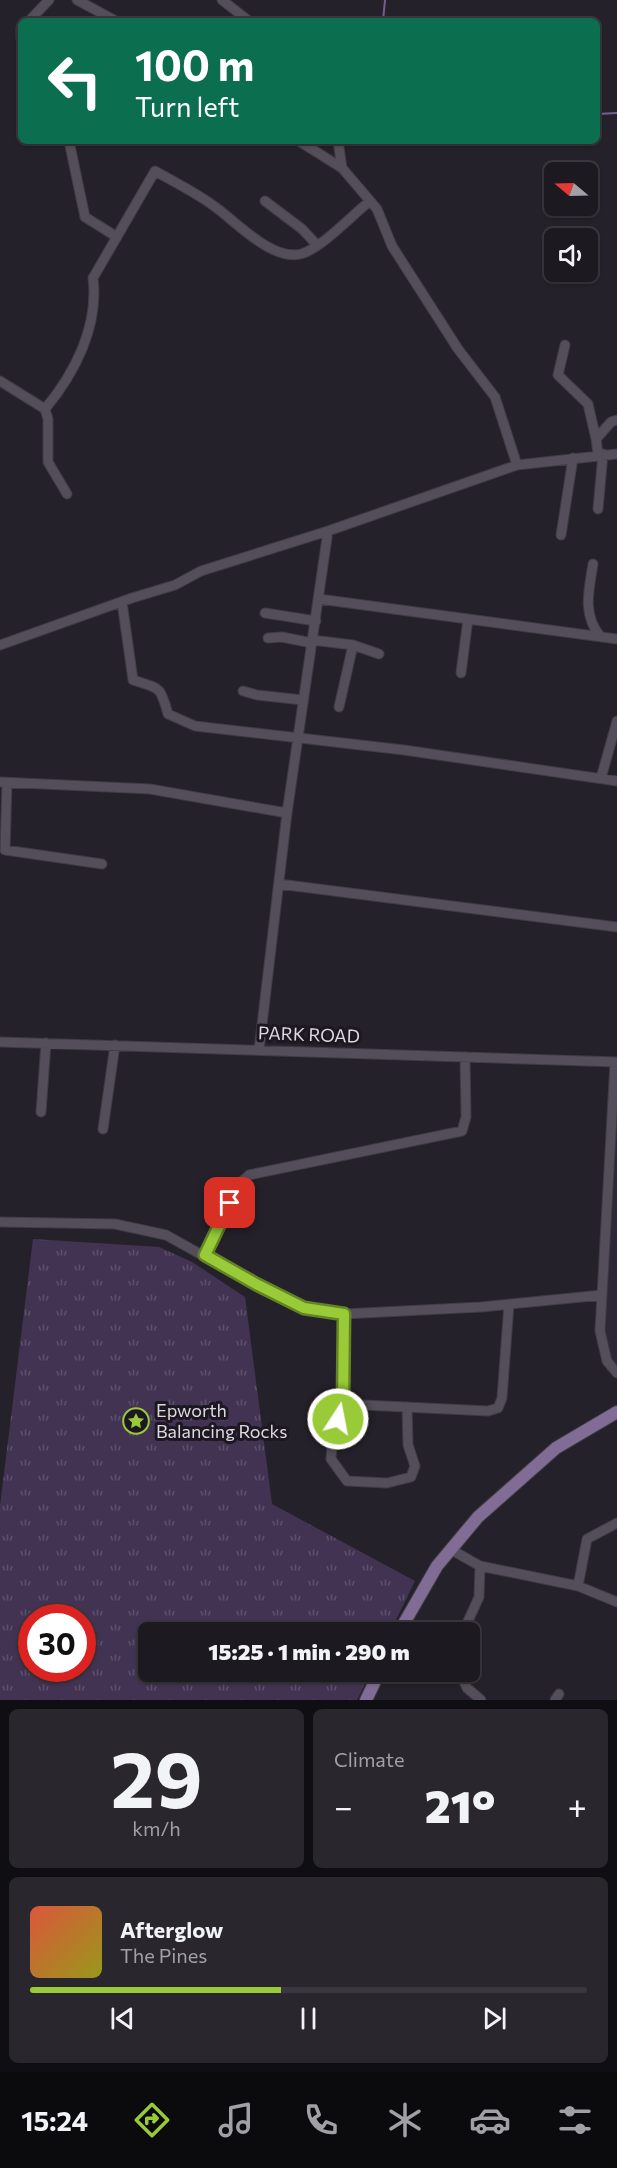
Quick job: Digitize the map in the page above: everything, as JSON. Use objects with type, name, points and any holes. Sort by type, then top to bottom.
[{"type":"main road","points":[[405,1622],[437,1566],[477,1517],[556,1448],[617,1412]]},
{"type":"main road","points":[[366,1700],[375,1682]]},
{"type":"street","points":[[32,18],[48,0]]},
{"type":"street","points":[[77,0],[110,18]]},
{"type":"street","points":[[222,0],[245,18]]},
{"type":"street","points":[[70,144],[85,217],[117,237]]},
{"type":"street","points":[[304,144],[342,168],[381,216],[392,246],[425,299],[495,396],[517,465]]},
{"type":"street","points":[[338,144],[342,168]]},
{"type":"street","points":[[45,409],[70,375],[82,353],[95,294],[93,278],[156,171],[218,208],[245,232],[278,251],[298,255],[317,245],[370,201]]},
{"type":"street","points":[[265,201],[302,229],[317,245]]},
{"type":"street","points":[[566,345],[558,375],[588,404],[601,454],[598,509]]},
{"type":"street","points":[[0,381],[45,409],[48,419],[48,462],[67,494]]},
{"type":"street","points":[[596,439],[611,422],[617,420]]},
{"type":"street","points":[[0,645],[175,585],[201,571],[328,531],[517,465],[617,454]]},
{"type":"street","points":[[561,535],[573,458]]},
{"type":"street","points":[[259,1050],[287,813],[328,531]]},
{"type":"street","points":[[593,564],[588,611],[590,624],[600,636]]},
{"type":"street","points":[[319,599],[617,639]]},
{"type":"street","points":[[122,602],[133,680],[155,686],[162,692],[168,714],[195,726],[416,752],[617,781]]},
{"type":"street","points":[[265,613],[316,621]]},
{"type":"street","points":[[461,673],[468,619]]},
{"type":"street","points":[[268,638],[282,637],[354,645],[378,654]]},
{"type":"street","points":[[339,707],[354,645]]},
{"type":"street","points":[[243,691],[257,695],[303,700]]},
{"type":"street","points":[[601,778],[617,721]]},
{"type":"street","points":[[102,864],[5,850],[4,782],[150,789],[287,813]]},
{"type":"street","points":[[279,884],[617,927]]},
{"type":"street","name":"PARK ROAD","points":[[0,1042],[616,1062]]},
{"type":"street","points":[[41,1112],[46,1042]]},
{"type":"street","points":[[103,1129],[115,1045]]},
{"type":"street","points":[[205,1255],[238,1185],[249,1175],[462,1131],[466,1117],[465,1057]]},
{"type":"street","points":[[616,1062],[601,1342],[607,1361],[617,1373]]},
{"type":"street","points":[[0,1222],[115,1224],[166,1235],[304,1308],[344,1314],[509,1304],[602,1295]]},
{"type":"street","points":[[343,1404],[488,1411],[498,1408],[502,1398],[509,1304]]},
{"type":"street","points":[[344,1314],[343,1404],[333,1434],[331,1459],[347,1481],[387,1483],[411,1477],[415,1466],[408,1445],[407,1407]]},
{"type":"street","points":[[578,1586],[587,1539],[617,1523]]},
{"type":"street","points":[[450,1549],[480,1566],[578,1586],[617,1602]]},
{"type":"street","points":[[467,1622],[478,1597],[480,1566]]},
{"type":"street","points":[[464,1682],[467,1688],[481,1700]]},
{"type":"shaded area","points":[[617,1072],[617,1377],[606,1370],[597,1344],[611,1102]]},
{"type":"green space","name":"Epworth Balancing Rocks","points":[[33,1239],[159,1247],[192,1262],[245,1297],[272,1504],[415,1581],[395,1622],[138,1622],[138,1682],[366,1682],[357,1700],[0,1700],[0,1506]]},
{"type":"waterway","points":[[383,18],[385,0]]},
{"type":"waterway","points":[[600,114],[617,113]]},
{"type":"place","name":"Epworth Balancing Rocks","points":[[136,1421]]},
{"type":"route","points":[[230,1203],[205,1255],[304,1308],[344,1314],[343,1404],[338,1419]]}]
